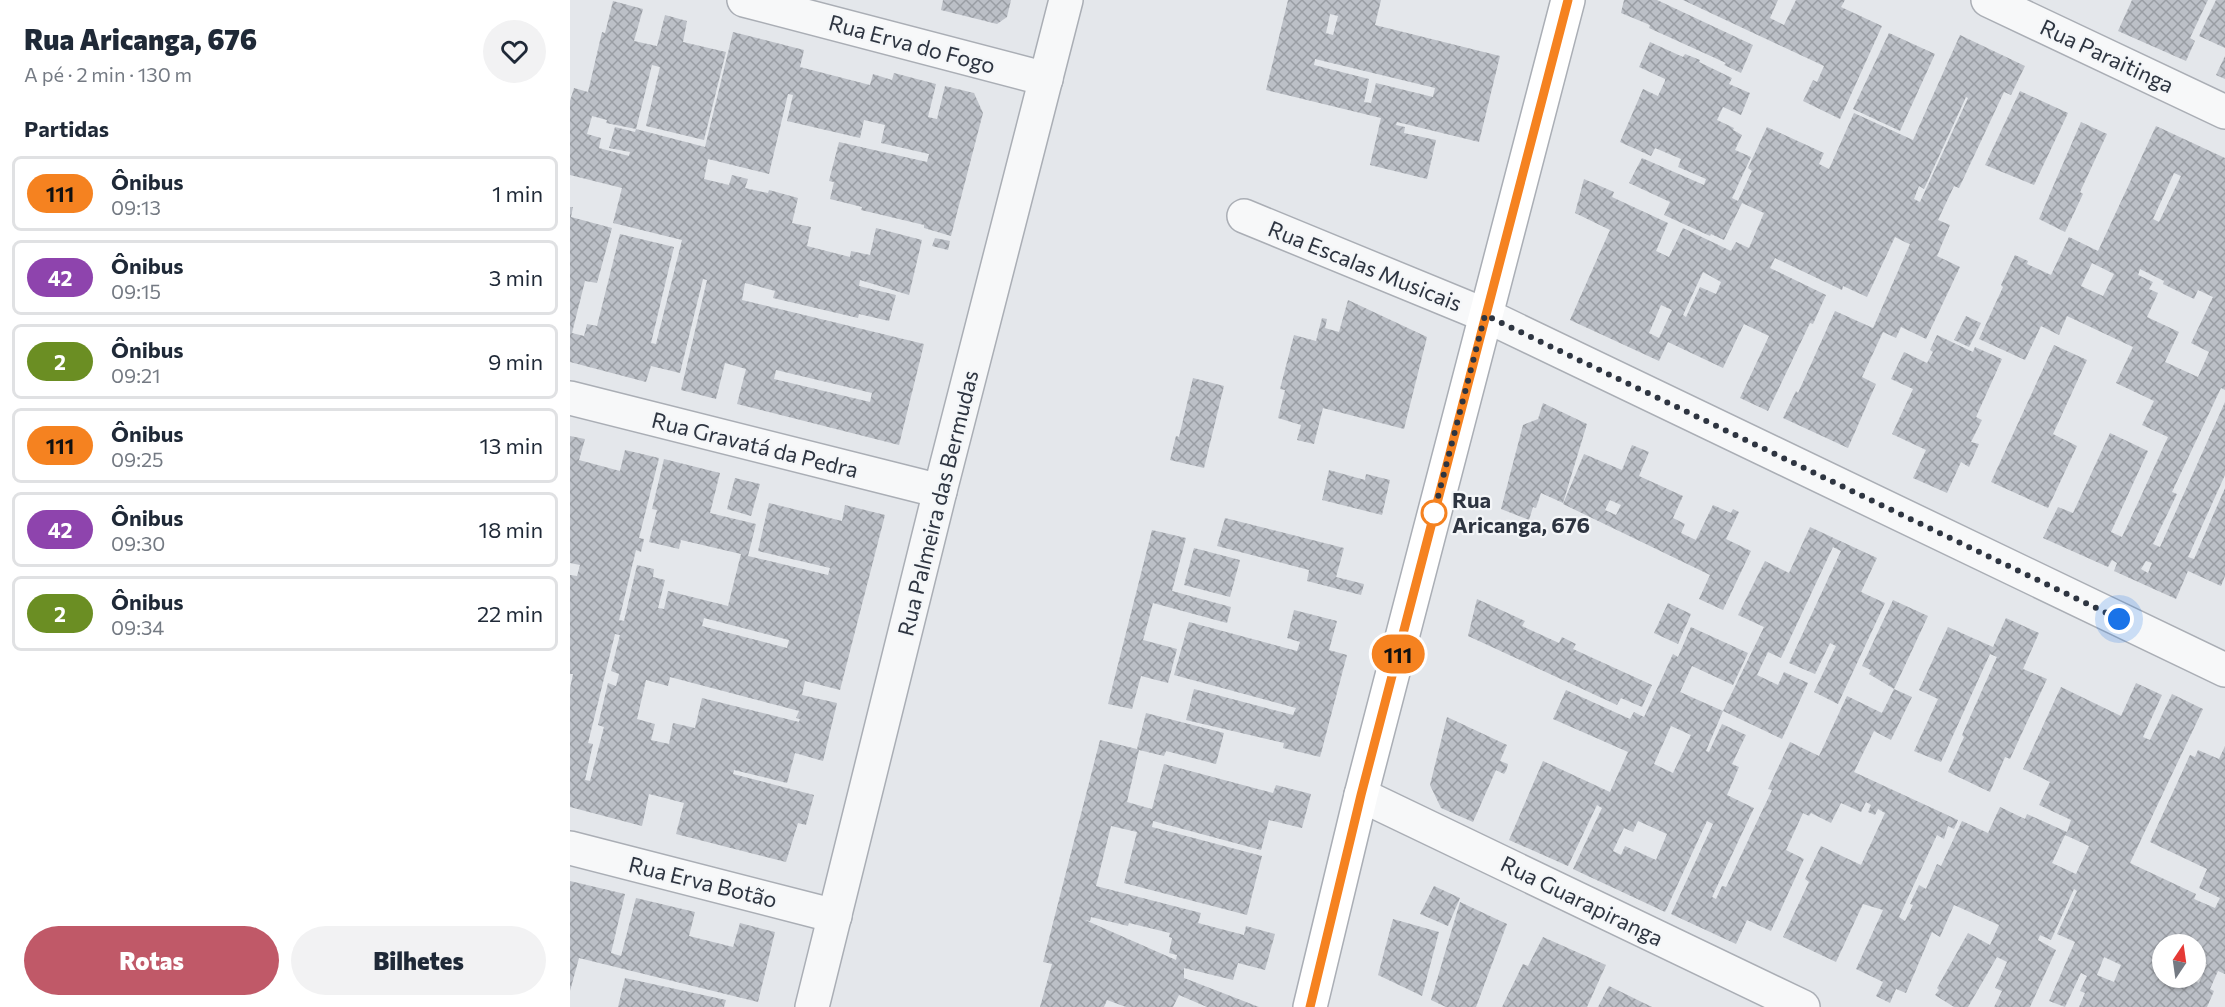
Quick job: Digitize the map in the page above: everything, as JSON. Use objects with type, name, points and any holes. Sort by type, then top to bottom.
[{"type":"street","name":"Rua Erva do Fogo","points":[[744,0],[1046,79]]},
{"type":"street","name":"Rua Palmeira das Bermudas","points":[[812,1007],[940,491],[1066,0]]},
{"type":"street","points":[[1310,1007],[1361,795],[1568,0]]},
{"type":"street","name":"Rua Paraitinga","points":[[1988,0],[2225,112]]},
{"type":"street","name":"Rua Escalas Musicais","points":[[1244,216],[1485,315],[2225,670]]},
{"type":"street","name":"Rua Gravatá da Pedra","points":[[570,398],[940,491]]},
{"type":"street","name":"Rua Guarapiranga","points":[[1361,795],[1803,1007]]},
{"type":"street","name":"Rua Erva Botão","points":[[570,848],[835,916]]},
{"type":"building","points":[[943,0],[1011,0],[1007,17],[997,24],[941,10]]},
{"type":"building","points":[[1288,0],[1381,0],[1375,25],[1500,56],[1479,142],[1397,122],[1396,125],[1405,127],[1404,133],[1436,140],[1427,179],[1370,165],[1381,118],[1266,90]],"holes":[[[1330,14],[1338,16],[1333,35],[1326,33]],[[1315,59],[1435,88],[1433,97],[1376,83],[1371,103],[1364,102],[1369,79],[1314,65]]]},
{"type":"building","points":[[1624,0],[1657,0],[1753,45],[1741,73],[1724,65],[1726,63],[1649,28],[1650,25],[1621,13]]},
{"type":"building","points":[[1683,0],[1778,0],[1770,18],[1784,25],[1796,0],[1845,0],[1841,7],[1882,26],[1840,119],[1803,101],[1813,80],[1817,82],[1824,66]]},
{"type":"building","points":[[2132,0],[2208,0],[2190,38],[2195,41],[2186,61],[2118,31]]},
{"type":"building","points":[[2216,0],[2225,0],[2225,48],[2199,36]]},
{"type":"building","points":[[613,1],[643,9],[634,41],[657,46],[665,15],[687,21],[683,42],[726,52],[704,140],[646,126],[660,67],[652,65],[636,129],[705,147],[733,32],[804,50],[800,67],[870,85],[873,74],[892,80],[894,73],[936,84],[928,117],[937,119],[945,86],[974,93],[983,113],[951,236],[924,228],[924,225],[861,210],[862,207],[830,199],[834,182],[829,181],[839,142],[927,162],[929,154],[881,143],[885,125],[864,120],[860,138],[787,121],[793,95],[788,94],[769,174],[708,159],[704,179],[729,185],[732,175],[748,179],[745,188],[768,193],[769,190],[798,198],[792,223],[811,227],[807,246],[850,257],[851,251],[870,255],[876,228],[922,240],[909,295],[860,280],[859,286],[896,295],[889,321],[859,314],[858,318],[773,298],[775,291],[745,283],[742,300],[924,344],[899,445],[737,404],[746,369],[725,363],[716,399],[681,390],[707,280],[703,279],[680,373],[651,366],[646,382],[570,362],[570,207],[573,207],[571,217],[612,228],[597,283],[585,281],[572,333],[584,336],[587,324],[597,326],[620,234],[674,247],[651,343],[656,344],[682,240],[613,223],[622,188],[570,175],[570,101],[574,88],[588,92],[602,32],[605,33]],"holes":[[[592,116],[607,120],[606,123],[636,129],[635,132],[615,127],[609,148],[630,152],[629,156],[599,148],[601,138],[587,134]],[[776,370],[872,393],[870,402],[774,379]]]},
{"type":"building","points":[[1889,33],[1935,54],[1900,131],[1853,109]]},
{"type":"building","points":[[1960,35],[2025,66],[2011,95],[2004,92],[1959,188],[1954,186],[1938,220],[1950,225],[1937,256],[1960,267],[1926,339],[1901,327],[1896,338],[1883,332],[1862,377],[1876,384],[1848,448],[1783,418],[1796,391],[1798,393],[1835,311],[1873,328],[1910,244],[1895,237],[1867,297],[1843,286],[1842,290],[1775,258],[1770,268],[1826,295],[1768,411],[1740,398],[1769,336],[1744,324],[1723,368],[1668,342],[1659,361],[1570,320],[1610,230],[1575,213],[1584,179],[1614,192],[1612,197],[1668,223],[1656,251],[1669,257],[1683,228],[1731,251],[1736,242],[1749,248],[1764,213],[1742,203],[1724,240],[1664,215],[1670,202],[1629,183],[1642,158],[1704,185],[1706,179],[1678,167],[1681,159],[1655,148],[1651,156],[1620,142],[1643,89],[1658,96],[1665,81],[1639,67],[1650,42],[1683,57],[1685,54],[1700,60],[1699,62],[1732,78],[1729,84],[1750,93],[1741,115],[1723,107],[1717,120],[1734,128],[1733,130],[1742,135],[1735,150],[1751,157],[1732,198],[1738,201],[1752,171],[1748,168],[1767,127],[1824,153],[1819,164],[1829,169],[1854,113],[1913,140]],"holes":[[[1966,97],[1968,98],[1920,202],[1914,199],[1919,186],[1924,189]],[[1703,272],[1721,282],[1716,294],[1700,287],[1686,317],[1683,315]],[[1661,305],[1672,310],[1659,338],[1649,333]]]},
{"type":"building","points":[[2225,56],[2225,79],[2216,75]]},
{"type":"building","points":[[2020,91],[2068,113],[2034,185],[1985,165]]},
{"type":"building","points":[[2081,122],[2107,134],[2080,192],[2083,194],[2065,232],[2039,219]]},
{"type":"building","points":[[2156,126],[2225,158],[2225,390],[2221,388],[2172,492],[2177,494],[2153,544],[2160,547],[2225,402],[2225,475],[2188,557],[2194,559],[2225,488],[2225,576],[2221,586],[2188,571],[2176,599],[2114,571],[2117,563],[2112,560],[2108,567],[2043,538],[2058,507],[2073,513],[2110,433],[2148,451],[2111,532],[2122,537],[2168,437],[2142,425],[2154,401],[2116,383],[2133,347],[2067,316],[2059,335],[2041,326],[2025,360],[1979,339],[2015,255],[2028,261],[2027,264],[2051,275],[2069,237],[2098,251]],"holes":[[[2174,173],[2181,176],[2159,222],[2153,219]],[[2092,263],[2114,274],[2103,296],[2081,286]],[[2140,269],[2164,281],[2163,284],[2194,299],[2198,290],[2213,297],[2191,343],[2209,352],[2198,377],[2165,362],[2179,332],[2147,317],[2158,293],[2149,289],[2153,282],[2138,275]],[[2146,561],[2152,563],[2148,573],[2141,569]]]},
{"type":"building","points":[[935,238],[950,241],[948,250],[932,246]]},
{"type":"building","points":[[1348,300],[1427,337],[1404,429],[1323,408],[1314,444],[1297,440],[1301,425],[1278,418],[1285,390],[1280,389],[1294,335],[1316,341],[1322,318],[1327,319],[1325,328],[1339,332]]},
{"type":"building","points":[[1966,316],[1981,323],[1969,347],[1954,340]]},
{"type":"building","points":[[1937,335],[1973,352],[1975,347],[2002,359],[1976,417],[1982,420],[1971,442],[1979,444],[1969,467],[1961,462],[1947,493],[1913,478],[1926,450],[1892,434],[1913,389],[1891,379],[1904,352],[1927,363],[1933,352],[1930,350]]},
{"type":"building","points":[[2054,345],[2087,360],[2053,434],[2077,446],[2048,508],[1991,482]]},
{"type":"building","points":[[1193,378],[1224,386],[1204,468],[1170,460],[1176,436],[1179,437]]},
{"type":"building","points":[[1543,403],[1587,424],[1563,503],[1541,493],[1529,520],[1501,509],[1523,425],[1538,419]]},
{"type":"building","points":[[570,436],[585,439],[579,460],[620,471],[625,450],[659,458],[639,538],[644,539],[641,552],[636,550],[619,620],[624,621],[637,565],[654,569],[653,577],[665,580],[658,608],[664,609],[668,591],[728,606],[741,554],[681,540],[679,549],[649,542],[657,510],[652,509],[664,459],[720,473],[710,513],[756,524],[748,556],[828,575],[830,568],[758,551],[769,503],[842,521],[845,505],[885,515],[840,690],[805,681],[802,695],[837,703],[823,761],[795,753],[787,783],[734,770],[733,774],[814,795],[806,825],[798,823],[786,862],[676,834],[684,803],[665,798],[649,794],[642,826],[570,807],[570,688],[573,674],[570,674],[570,575],[577,576],[580,565],[570,563]],"holes":[[[704,618],[789,640],[787,648],[702,626]],[[615,634],[620,635],[611,671],[619,674],[616,686],[608,683],[598,725],[604,727],[590,781],[585,780],[593,744],[588,743]],[[670,677],[799,711],[796,718],[800,719],[799,722],[702,698],[695,728],[673,723],[669,744],[651,740],[655,724],[637,719],[646,680],[668,686]]]},
{"type":"building","points":[[1632,445],[1649,452],[1639,476],[1683,496],[1673,518],[1685,524],[1681,533],[1696,540],[1713,505],[1731,513],[1733,509],[1739,512],[1726,539],[1751,551],[1723,610],[1699,599],[1710,575],[1563,504],[1584,454],[1622,470]],"holes":[[[1610,500],[1621,505],[1616,515],[1605,510]]]},
{"type":"building","points":[[1329,470],[1365,480],[1366,474],[1390,480],[1382,515],[1322,500]]},
{"type":"building","points":[[735,478],[760,484],[751,516],[727,509]]},
{"type":"building","points":[[1225,518],[1344,548],[1336,577],[1364,584],[1361,595],[1307,581],[1309,570],[1217,546]]},
{"type":"building","points":[[1810,527],[1877,558],[1861,592],[1885,603],[1838,704],[1814,692],[1836,646],[1830,643],[1815,674],[1789,663],[1841,551],[1833,547],[1781,658],[1768,652],[1757,675],[1778,685],[1784,672],[1808,683],[1782,739],[1723,711],[1764,627],[1738,615],[1765,561],[1789,573]]},
{"type":"building","points":[[1152,530],[1186,538],[1172,591],[1231,607],[1227,623],[1153,603],[1143,640],[1177,649],[1168,683],[1141,676],[1132,709],[1108,704]]},
{"type":"building","points":[[1194,548],[1240,560],[1230,597],[1184,585]]},
{"type":"building","points":[[1477,599],[1525,621],[1522,626],[1559,643],[1562,637],[1576,644],[1573,649],[1652,685],[1642,707],[1621,698],[1617,705],[1468,636]]},
{"type":"building","points":[[1893,600],[1928,616],[1894,689],[1869,674],[1871,670],[1862,666]]},
{"type":"building","points":[[1668,603],[1691,614],[1678,644],[1654,633]]},
{"type":"building","points":[[1294,610],[1337,621],[1329,650],[1347,655],[1320,757],[1283,748],[1284,743],[1186,720],[1194,689],[1293,715],[1296,708],[1174,675],[1189,622],[1297,651],[1300,642],[1287,638]]},
{"type":"building","points":[[2006,618],[2039,633],[2023,669],[2047,679],[2010,759],[2005,757],[1990,792],[1948,772],[1997,657],[1990,654],[1941,762],[1914,751],[1938,699],[1919,690],[1948,627],[1993,647]]},
{"type":"building","points":[[1691,627],[1748,653],[1733,685],[1692,666],[1680,692],[1723,711],[1706,751],[1709,752],[1722,724],[1746,735],[1732,764],[1739,767],[1727,795],[1754,808],[1712,897],[1716,899],[1722,886],[1726,887],[1772,790],[1768,789],[1790,742],[1819,756],[1847,696],[1882,713],[1894,689],[1912,697],[1891,740],[1874,731],[1854,772],[1958,820],[1954,829],[1948,826],[1944,839],[1937,835],[1899,917],[1905,921],[1919,885],[1926,889],[1937,864],[1941,866],[1962,821],[1988,833],[2000,807],[2025,819],[2027,814],[2067,832],[2071,820],[2039,805],[2050,782],[2023,769],[2061,687],[2121,716],[2136,683],[2162,695],[2143,737],[2150,740],[2172,694],[2203,709],[2130,863],[2196,894],[2194,899],[2215,908],[2220,898],[2199,888],[2207,869],[2150,842],[2190,755],[2195,757],[2198,750],[2219,759],[2225,746],[2225,974],[2218,971],[2210,989],[2214,991],[2207,1007],[2079,1007],[2085,993],[2080,991],[2087,976],[2081,973],[2065,1007],[2049,1001],[2075,942],[2057,934],[2077,891],[2074,889],[2051,940],[2040,935],[2038,940],[2056,950],[2030,1007],[1994,1007],[2002,991],[1995,988],[2007,962],[1997,957],[1968,1007],[1954,1007],[1935,995],[1968,933],[1990,945],[1999,925],[1954,905],[1940,937],[1932,932],[1906,993],[1896,989],[1890,1003],[1876,996],[1883,982],[1856,969],[1883,910],[1863,904],[1836,962],[1783,937],[1809,882],[1805,879],[1821,846],[1861,865],[1885,813],[1878,809],[1875,815],[1868,812],[1871,805],[1866,802],[1861,812],[1841,803],[1831,823],[1811,813],[1809,816],[1803,813],[1786,850],[1804,859],[1771,931],[1747,920],[1736,944],[1671,914],[1713,824],[1707,821],[1665,912],[1573,869],[1602,808],[1597,805],[1568,866],[1509,840],[1543,761],[1610,792],[1628,752],[1553,719],[1566,690],[1630,719],[1634,712],[1644,717],[1673,654],[1678,657]],"holes":[[[1671,726],[1691,735],[1673,773],[1654,764]],[[1638,821],[1667,834],[1656,860],[1625,846],[1621,855],[1613,851],[1624,828],[1633,832]],[[2065,835],[2089,846],[2076,874],[2052,863]],[[2104,957],[2121,965],[2114,982],[2097,975]]]},
{"type":"building","points":[[1146,713],[1224,733],[1216,764],[1166,751],[1164,756],[1139,750],[1127,802],[1152,809],[1164,764],[1273,793],[1276,785],[1311,794],[1302,828],[1269,820],[1261,850],[1153,821],[1152,827],[1262,856],[1247,915],[1124,883],[1137,832],[1111,826],[1096,886],[1201,913],[1198,923],[1244,935],[1246,926],[1275,934],[1265,970],[1238,963],[1233,980],[1184,968],[1184,978],[1259,1007],[1207,1007],[1179,995],[1173,1007],[1126,1007],[1107,1000],[1104,1007],[1040,1007],[1052,964],[1043,962],[1100,740],[1137,749]],"holes":[[[1091,917],[1128,926],[1129,923],[1170,933],[1169,937],[1172,938],[1169,953],[1177,955],[1176,960],[1085,920],[1090,921]]]},
{"type":"building","points":[[1447,717],[1507,745],[1500,761],[1508,764],[1506,771],[1504,774],[1496,770],[1473,822],[1441,808],[1430,785]]},
{"type":"building","points":[[570,881],[625,894],[611,953],[621,956],[636,898],[695,912],[689,936],[733,947],[740,923],[775,932],[758,1002],[579,958],[570,991]]},
{"type":"building","points":[[1434,886],[1460,898],[1448,926],[1420,914]]},
{"type":"building","points":[[1460,902],[1507,924],[1476,1007],[1446,1007],[1431,1000]]},
{"type":"building","points":[[1393,919],[1439,932],[1422,996],[1378,975]]},
{"type":"building","points":[[1543,937],[1606,965],[1587,1007],[1502,1007],[1523,964],[1528,966]]},
{"type":"building","points":[[625,978],[726,1000],[724,1007],[618,1007]]},
{"type":"building","points":[[1609,986],[1652,1007],[1598,1007]]},
{"type":"bus line","name":"111","points":[[1310,1007],[1361,795],[1568,0]]},
{"type":"place","name":"Rua Aricanga, 676","points":[[1434,513]]},
{"type":"route","points":[[1434,513],[1432,520],[1485,315],[2119,619]]}]
